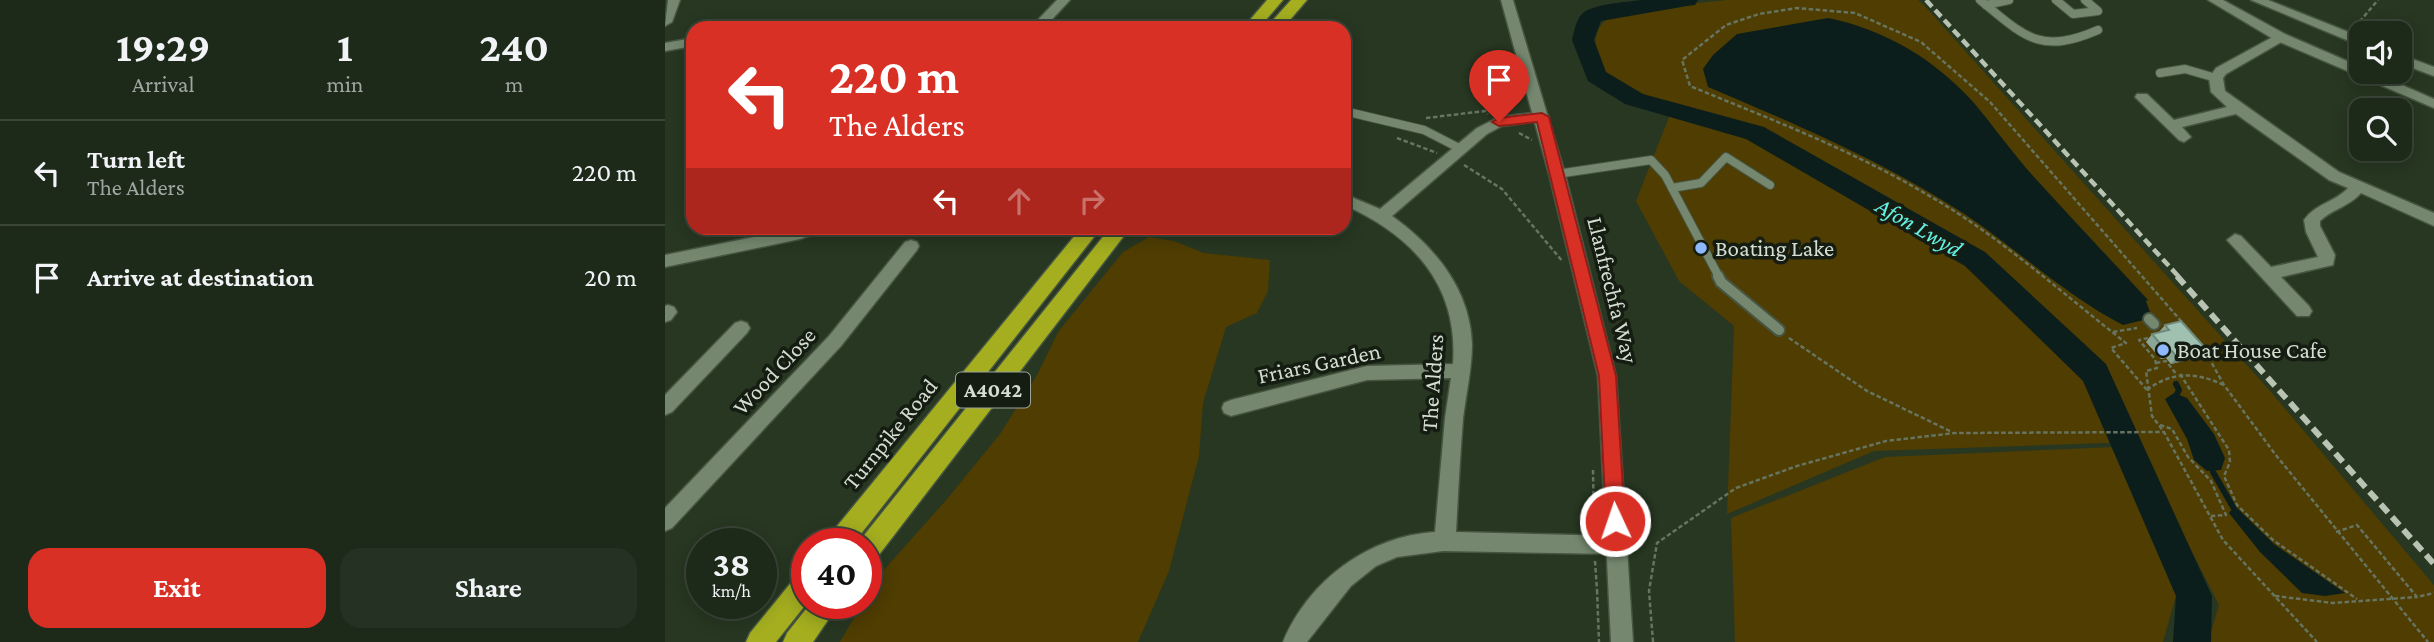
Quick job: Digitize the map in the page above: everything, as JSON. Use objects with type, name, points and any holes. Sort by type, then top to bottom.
[{"type":"highway","points":[[1257,21],[1275,0]]},
{"type":"highway","points":[[1281,21],[1299,0]]},
{"type":"highway","name":"Turnpike Road","points":[[851,528],[1085,235]]},
{"type":"highway","name":"A4042","points":[[882,532],[1115,235]]},
{"type":"highway","points":[[759,642],[791,603]]},
{"type":"highway","points":[[796,642],[814,619]]},
{"type":"street","points":[[665,22],[674,0]]},
{"type":"street","points":[[1044,21],[1064,0]]},
{"type":"street","name":"Llanfrechfa Way","points":[[1507,0],[1542,117],[1607,376],[1622,642]]},
{"type":"street","points":[[2214,0],[2280,37],[2434,104]]},
{"type":"street","points":[[2256,0],[2349,37]]},
{"type":"street","points":[[2280,37],[2221,71],[2216,78],[2218,92],[2334,176],[2434,220]]},
{"type":"street","points":[[665,47],[686,44]]},
{"type":"street","points":[[2412,63],[2434,72]]},
{"type":"street","points":[[2142,97],[2184,137]]},
{"type":"street","points":[[2172,125],[2239,109]]},
{"type":"street","points":[[1381,217],[1461,157],[1482,131],[1499,122],[1542,117]]},
{"type":"street","points":[[2267,274],[2327,261],[2327,254],[2312,230],[2312,220],[2320,212],[2347,200],[2358,187]]},
{"type":"street","name":"The Alders","points":[[1351,202],[1402,229],[1425,250],[1452,291],[1462,333],[1445,541]]},
{"type":"street","points":[[665,261],[790,235]]},
{"type":"street","points":[[2235,240],[2302,311]]},
{"type":"street","name":"Wood Close","points":[[665,522],[835,341],[911,246]]},
{"type":"street","points":[[665,407],[741,328]]},
{"type":"street","name":"Friars Garden","points":[[1231,408],[1367,373],[1459,371]]},
{"type":"street","points":[[1294,642],[1312,613],[1334,588],[1362,564],[1382,553],[1409,544],[1445,541],[1617,545]]},
{"type":"lane","points":[[1983,2],[2009,0]]},
{"type":"lane","points":[[2056,0],[2073,14],[2098,11],[2085,0]]},
{"type":"lane","points":[[1983,2],[2017,30],[2035,40],[2066,43],[2098,30]]},
{"type":"lane","points":[[2160,73],[2185,69],[2216,78]]},
{"type":"lane","points":[[1351,113],[1424,130],[1461,157]]},
{"type":"lane","points":[[1672,188],[1701,183],[1726,157],[1770,185]]},
{"type":"lane","points":[[1557,174],[1651,160],[1665,175],[1721,282],[1779,330]]},
{"type":"path","points":[[2147,390],[2111,348],[2126,343],[2009,251],[1927,194],[1800,131],[1691,86],[1682,60],[1726,25],[1759,14],[1797,8],[1855,13],[1920,42],[1990,102],[2199,338],[2224,386],[2336,532],[2395,599],[2428,642]]},
{"type":"path","points":[[1420,119],[1485,111],[1499,122],[1504,134],[1519,133],[1532,140]]},
{"type":"path","points":[[1391,136],[1461,157],[1502,189],[1559,260],[1567,265],[1563,252]]},
{"type":"path","points":[[1779,330],[1818,360],[1908,416],[1955,433]]},
{"type":"path","points":[[2150,337],[2139,340],[2157,368],[2146,371],[2152,416],[2164,432],[2223,541],[2317,642]]},
{"type":"path","points":[[2156,363],[2165,361],[2178,375],[2229,450],[2230,462],[2224,476],[2237,505],[2273,540],[2357,599]]},
{"type":"path","points":[[2147,390],[2163,379],[2178,375],[2198,374],[2224,386]]},
{"type":"path","points":[[2158,424],[2172,429],[2188,457],[2211,481],[2226,515],[2210,516]]},
{"type":"path","points":[[1653,642],[1649,591],[1657,543],[1736,488],[1797,466],[1886,441],[1955,433],[2164,432]]},
{"type":"path","points":[[1593,467],[1597,590]]},
{"type":"path","points":[[2336,532],[2357,525],[2417,597]]},
{"type":"path","points":[[2275,596],[2333,603],[2357,599],[2417,597],[2434,593]]},
{"type":"shaded area","points":[[1727,0],[1918,0],[1924,5],[2271,392],[2434,585],[2434,642],[2208,642],[2219,605],[2136,442],[1874,451],[1727,514],[1734,326],[1679,281],[1636,201],[1673,107],[1634,95],[1602,76],[1595,43],[1598,30],[1610,18],[1640,10]]},
{"type":"shaded area","points":[[1149,237],[1174,241],[1204,253],[1270,260],[1268,291],[1257,313],[1226,327],[1203,403],[1199,456],[1169,571],[1138,642],[840,642],[853,619],[882,619],[882,572],[1000,434],[1037,375],[1058,332],[1123,252]]},
{"type":"shaded area","points":[[2115,447],[2176,596],[2163,642],[1735,642],[1731,518],[1885,457]]},
{"type":"water","points":[[1828,18],[1869,30],[1908,48],[1959,87],[2019,160],[2148,300],[2146,301],[2152,318],[2123,325],[2082,301],[1966,215],[1903,177],[1840,145],[1708,87],[1703,69],[1713,55],[1737,34]]},
{"type":"water","points":[[2174,393],[2187,398],[2214,434],[2225,458],[2221,470],[2207,471],[2194,460],[2187,439],[2165,399]]},
{"type":"water","points":[[2235,506],[2274,544],[2345,593],[2325,596],[2302,593],[2260,552],[2229,513]]},
{"type":"building","points":[[2181,321],[2207,350],[2177,357],[2172,351],[2167,352],[2152,334],[2169,330],[2165,325]]},
{"type":"waterway","name":"Afon Lwyd","points":[[1687,0],[1610,11],[1591,17],[1583,40],[1596,76],[1634,99],[1755,133],[1975,259],[2095,373],[2194,596],[2192,642]]},
{"type":"waterway","points":[[2176,384],[2179,390],[2177,394]]},
{"type":"waterway","points":[[2213,472],[2233,507]]},
{"type":"railway","points":[[1926,0],[2179,277]]},
{"type":"railway","points":[[2177,276],[2434,564]]},
{"type":"place","name":"Boating Lake","points":[[1701,248]]},
{"type":"place","name":"Boat House Cafe","points":[[2163,350]]},
{"type":"route","points":[[1499,122],[1542,117],[1607,376],[1615,521]]}]
